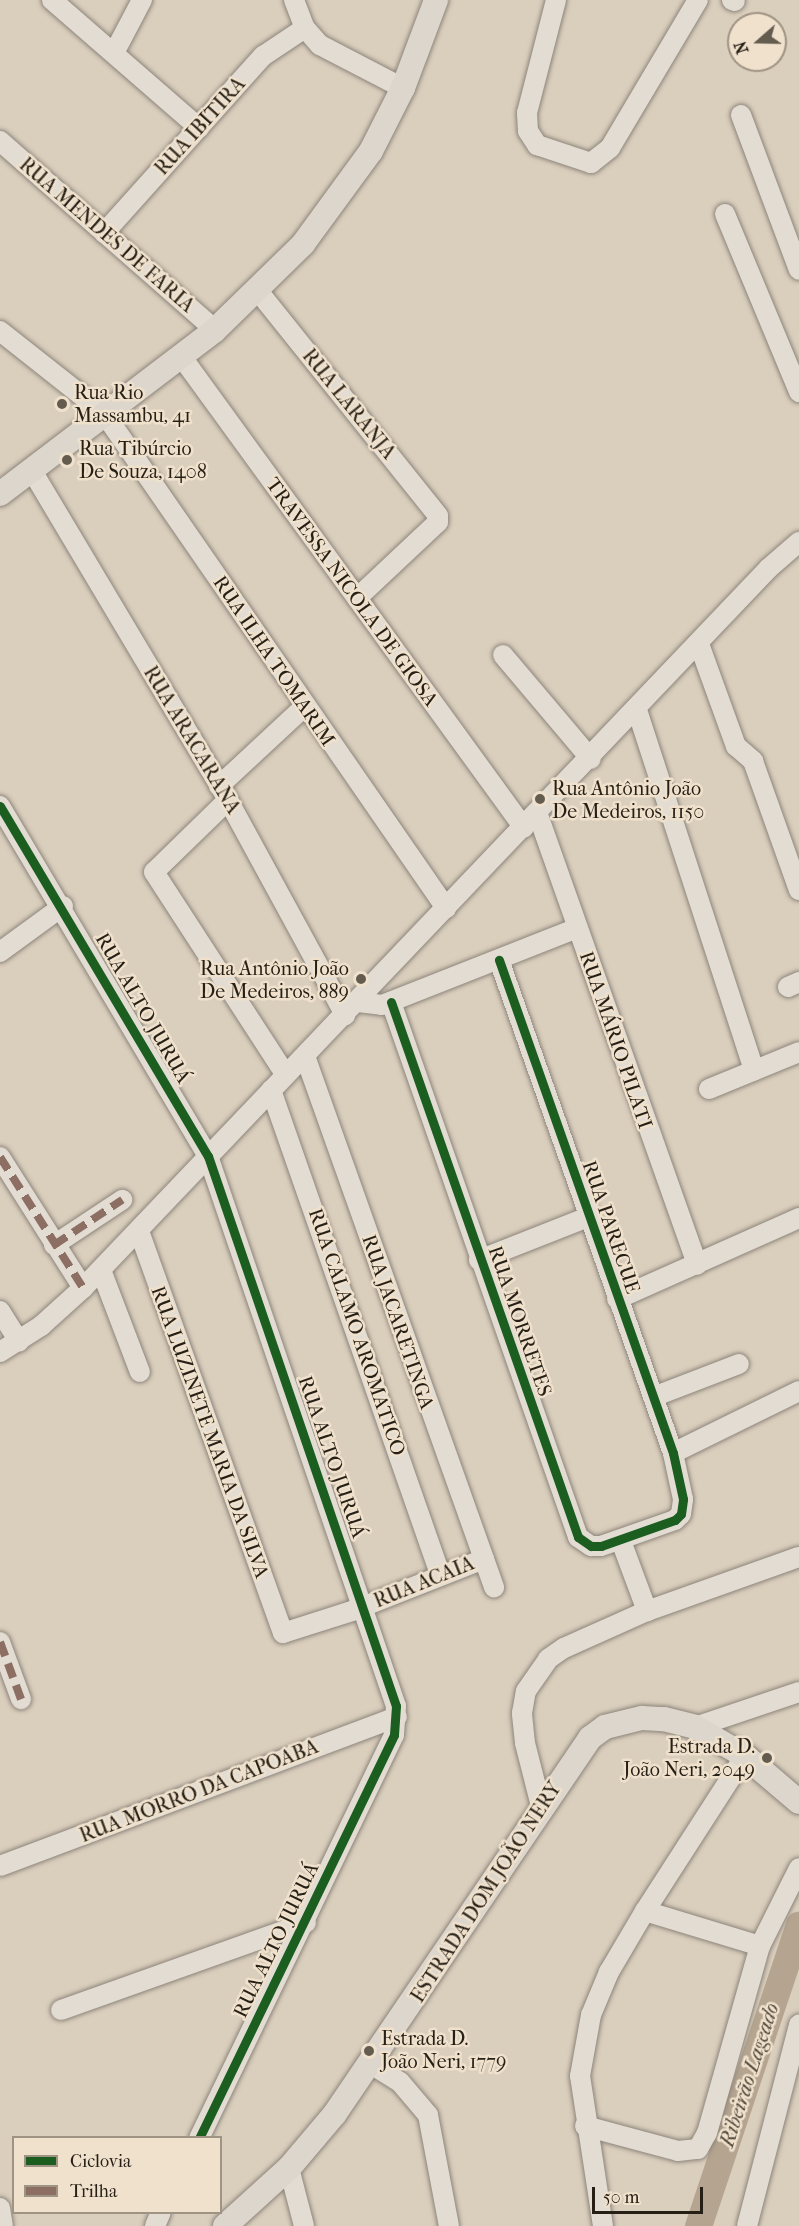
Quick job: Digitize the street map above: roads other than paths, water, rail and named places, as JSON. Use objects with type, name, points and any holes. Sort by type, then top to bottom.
[{"type":"main road","points":[[0,494],[214,330],[258,291],[303,244],[371,151],[403,88],[436,0]]},
{"type":"main road","name":"ESTRADA DOM JOÃO NERY","points":[[225,2226],[289,2168],[371,2064],[541,1806],[590,1738],[605,1727],[642,1718],[664,1719],[695,1727],[745,1755],[799,1802]]},
{"type":"street","points":[[52,0],[199,128]]},
{"type":"street","points":[[114,53],[142,0]]},
{"type":"street","points":[[294,0],[305,28],[320,45],[403,88]]},
{"type":"street","points":[[556,0],[527,113],[528,131],[537,145],[591,163],[610,148],[698,0]]},
{"type":"street","name":"RUA IBITIRA","points":[[104,233],[263,56],[305,28]]},
{"type":"street","points":[[741,115],[799,270]]},
{"type":"street","name":"RUA MENDES DE FARIA","points":[[0,141],[214,330]]},
{"type":"street","points":[[725,214],[799,392]]},
{"type":"street","name":"RUA LARANJA","points":[[258,291],[438,516],[438,522],[357,598]]},
{"type":"street","name":"RUA ILHA TOMARIM","points":[[0,330],[104,413],[304,707],[447,908]]},
{"type":"street","name":"TRAVESSA NICOLA DE GIOSA","points":[[181,356],[357,598],[531,822]]},
{"type":"street","name":"RUA ARACARANA","points":[[31,469],[351,1008]]},
{"type":"street","points":[[0,1352],[19,1342],[83,1288],[799,542]]},
{"type":"street","points":[[699,644],[736,746],[753,761],[799,890]]},
{"type":"street","points":[[503,655],[591,759]]},
{"type":"street","points":[[286,1075],[154,872],[223,793],[304,707]]},
{"type":"street","points":[[637,710],[754,1071]]},
{"type":"street","name":"RUA ALTO JURUÁ","points":[[2,815],[63,906],[208,1156],[365,1606],[398,1717],[394,1735],[306,1923],[200,2136]]},
{"type":"street","name":"RUA MÁRIO PILATI","points":[[531,822],[577,928],[697,1265]]},
{"type":"street","points":[[0,952],[63,906]]},
{"type":"street","points":[[351,1008],[377,1006],[391,1002],[577,928]]},
{"type":"street","name":"RUA PARECUE","points":[[499,960],[673,1453],[683,1507]]},
{"type":"street","name":"RUA MORRETES","points":[[391,1002],[479,1260],[578,1537],[591,1546],[621,1540],[675,1520],[683,1507]]},
{"type":"street","points":[[709,1089],[799,1052]]},
{"type":"street","name":"RUA JACARETINGA","points":[[305,1056],[494,1587]]},
{"type":"street","name":"RUA CALAMO AROMATICO","points":[[272,1090],[339,1273],[440,1574]]},
{"type":"street","points":[[0,1158],[83,1288]]},
{"type":"street","points":[[54,1245],[122,1200]]},
{"type":"street","points":[[479,1260],[588,1217]]},
{"type":"street","points":[[617,1299],[799,1218]]},
{"type":"street","name":"RUA LUZINETE MARIA DA SILVA","points":[[139,1231],[283,1633]]},
{"type":"street","points":[[100,1270],[140,1372]]},
{"type":"street","points":[[0,1311],[19,1342]]},
{"type":"street","points":[[653,1397],[739,1364]]},
{"type":"street","points":[[673,1453],[799,1391]]},
{"type":"street","points":[[621,1540],[646,1611]]},
{"type":"street","points":[[541,1806],[525,1743],[522,1713],[534,1675],[564,1647],[646,1611],[799,1557]]},
{"type":"street","name":"RUA ACAIA","points":[[283,1633],[365,1606],[440,1574],[484,1559]]},
{"type":"street","points":[[0,1642],[21,1699]]},
{"type":"street","points":[[695,1727],[799,1692]]},
{"type":"street","name":"RUA MORRO DA CAPOABA","points":[[0,1866],[398,1717]]},
{"type":"street","points":[[603,2226],[585,2126],[580,2076],[583,2044],[609,1972],[645,1911],[745,1755]]},
{"type":"street","points":[[585,2126],[691,2151],[698,2149],[707,2133],[760,1946],[799,1868]]},
{"type":"street","points":[[645,1911],[760,1946]]},
{"type":"street","points":[[61,2010],[306,1923]]},
{"type":"street","points":[[747,2226],[791,2089],[799,2025]]},
{"type":"street","points":[[371,2064],[400,2082],[428,2115],[449,2226]]},
{"type":"street","points":[[289,2168],[304,2226]]},
{"type":"street","points":[[0,2208],[3,2226]]},
{"type":"waterway","name":"Ribeirão Lageado","points":[[698,2226],[799,1924]]},
{"type":"place","name":"Rua Rio Massambu, 41","points":[[62,404]]},
{"type":"place","name":"Rua Tibúrcio De Souza, 1408","points":[[67,460]]},
{"type":"place","name":"Rua Antônio João De Medeiros, 1150","points":[[540,799]]},
{"type":"place","name":"Rua Antônio João De Medeiros, 889","points":[[361,979]]},
{"type":"place","name":"Estrada D. João Neri, 2049","points":[[767,1758]]},
{"type":"place","name":"Estrada D. João Neri, 1779","points":[[369,2051]]}]
